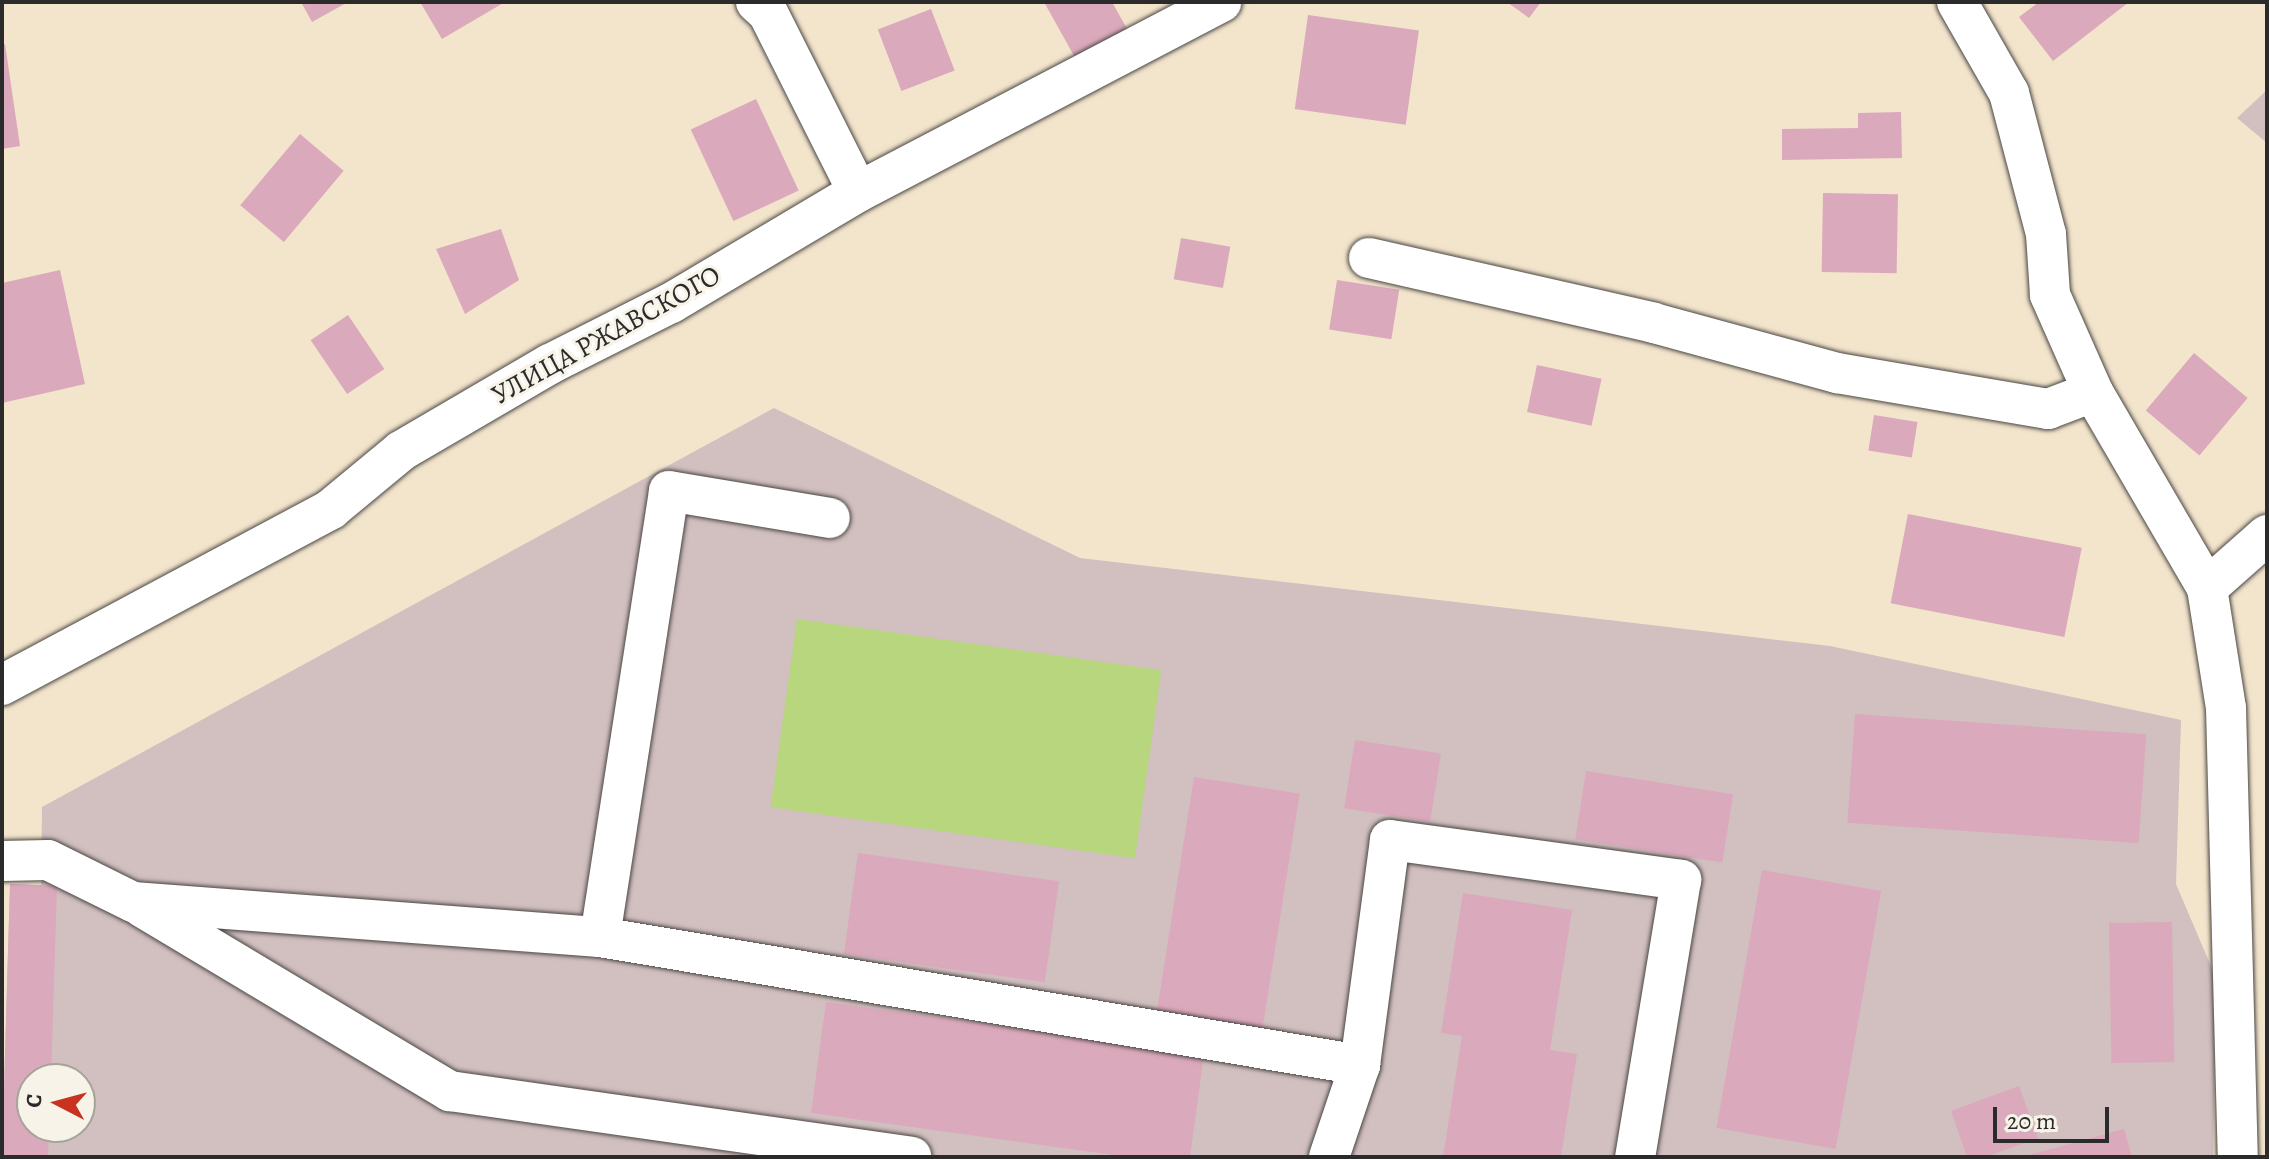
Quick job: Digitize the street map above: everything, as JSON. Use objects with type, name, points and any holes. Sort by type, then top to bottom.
[{"type":"street","points":[[756,2],[768,13],[858,192]]},
{"type":"street","name":"УЛИЦА РЖАВСКОГО","points":[[2,685],[331,509],[425,437],[550,364],[671,303],[858,192],[1221,2]]},
{"type":"street","points":[[1957,2],[2009,93],[2046,234],[2050,295],[2093,392],[2207,588],[2226,708],[2252,1063],[2238,1157]]},
{"type":"street","points":[[1369,258],[1654,323],[1837,373],[2048,409],[2093,392]]},
{"type":"street","points":[[600,937],[669,491],[830,518]]},
{"type":"street","points":[[2207,588],[2267,535]]},
{"type":"street","points":[[1329,1157],[1360,1065],[1390,840],[1681,880],[1635,1157]]},
{"type":"street","points":[[2,861],[48,860],[133,902],[450,1091],[911,1157]]},
{"type":"street","points":[[133,902],[600,937],[1360,1065]]},
{"type":"shaded area","points":[[2267,90],[2267,143],[2237,118]]},
{"type":"shaded area","points":[[774,408],[1080,558],[1830,646],[2181,720],[2176,884],[2216,978],[2213,1157],[2,1157],[10,884],[41,885],[42,807]]},
{"type":"green space","points":[[797,619],[1161,670],[1135,858],[771,807]]},
{"type":"building","points":[[301,2],[348,2],[312,22]]},
{"type":"building","points":[[420,2],[505,2],[442,39]]},
{"type":"building","points":[[1044,2],[1112,2],[1130,34],[1078,63]]},
{"type":"building","points":[[1507,2],[1541,2],[1529,18]]},
{"type":"building","points":[[2039,2],[2129,2],[2053,61],[2019,17]]},
{"type":"building","points":[[931,9],[955,71],[901,91],[878,29]]},
{"type":"building","points":[[1308,15],[1419,31],[1406,125],[1295,109]]},
{"type":"building","points":[[5,44],[20,146],[2,149],[2,45]]},
{"type":"building","points":[[756,99],[799,191],[733,221],[691,129]]},
{"type":"building","points":[[1901,112],[1902,158],[1782,160],[1782,129],[1858,128],[1858,113]]},
{"type":"building","points":[[300,134],[344,171],[284,242],[240,205]]},
{"type":"building","points":[[1823,193],[1898,194],[1897,273],[1822,272]]},
{"type":"building","points":[[501,229],[519,280],[465,314],[436,249]]},
{"type":"building","points":[[1181,238],[1230,247],[1223,288],[1174,279]]},
{"type":"building","points":[[60,270],[85,384],[2,403],[2,283]]},
{"type":"building","points":[[1337,280],[1399,290],[1391,339],[1329,329]]},
{"type":"building","points":[[348,315],[384,369],[347,394],[311,340]]},
{"type":"building","points":[[2194,353],[2248,398],[2199,455],[2146,410]]},
{"type":"building","points":[[1537,365],[1602,379],[1592,426],[1527,412]]},
{"type":"building","points":[[1874,415],[1917,422],[1912,457],[1868,451]]},
{"type":"building","points":[[1908,514],[2082,548],[2064,637],[1891,603]]},
{"type":"building","points":[[1855,714],[2146,734],[2139,843],[1847,823]]},
{"type":"building","points":[[1355,740],[1441,754],[1430,822],[1344,808]]},
{"type":"building","points":[[1586,771],[1733,794],[1722,862],[1575,839]]},
{"type":"building","points":[[1194,777],[1300,794],[1262,1030],[1157,1013]]},
{"type":"building","points":[[858,853],[1059,881],[1045,982],[844,954]]},
{"type":"building","points":[[1762,870],[1881,891],[1836,1149],[1717,1128]]},
{"type":"building","points":[[10,884],[57,886],[51,1063],[16,1063],[16,1143],[48,1143],[48,1157],[2,1157]]},
{"type":"building","points":[[1463,893],[1572,910],[1550,1050],[1577,1054],[1561,1157],[1443,1157],[1462,1036],[1441,1033]]},
{"type":"building","points":[[2172,922],[2174,1062],[2111,1063],[2109,923]]},
{"type":"building","points":[[826,1002],[1204,1054],[1190,1157],[1128,1157],[811,1113]]},
{"type":"building","points":[[2019,1086],[2038,1138],[1985,1157],[1967,1157],[1951,1111]]},
{"type":"building","points":[[2124,1129],[2132,1157],[2026,1157],[2026,1156]]}]
